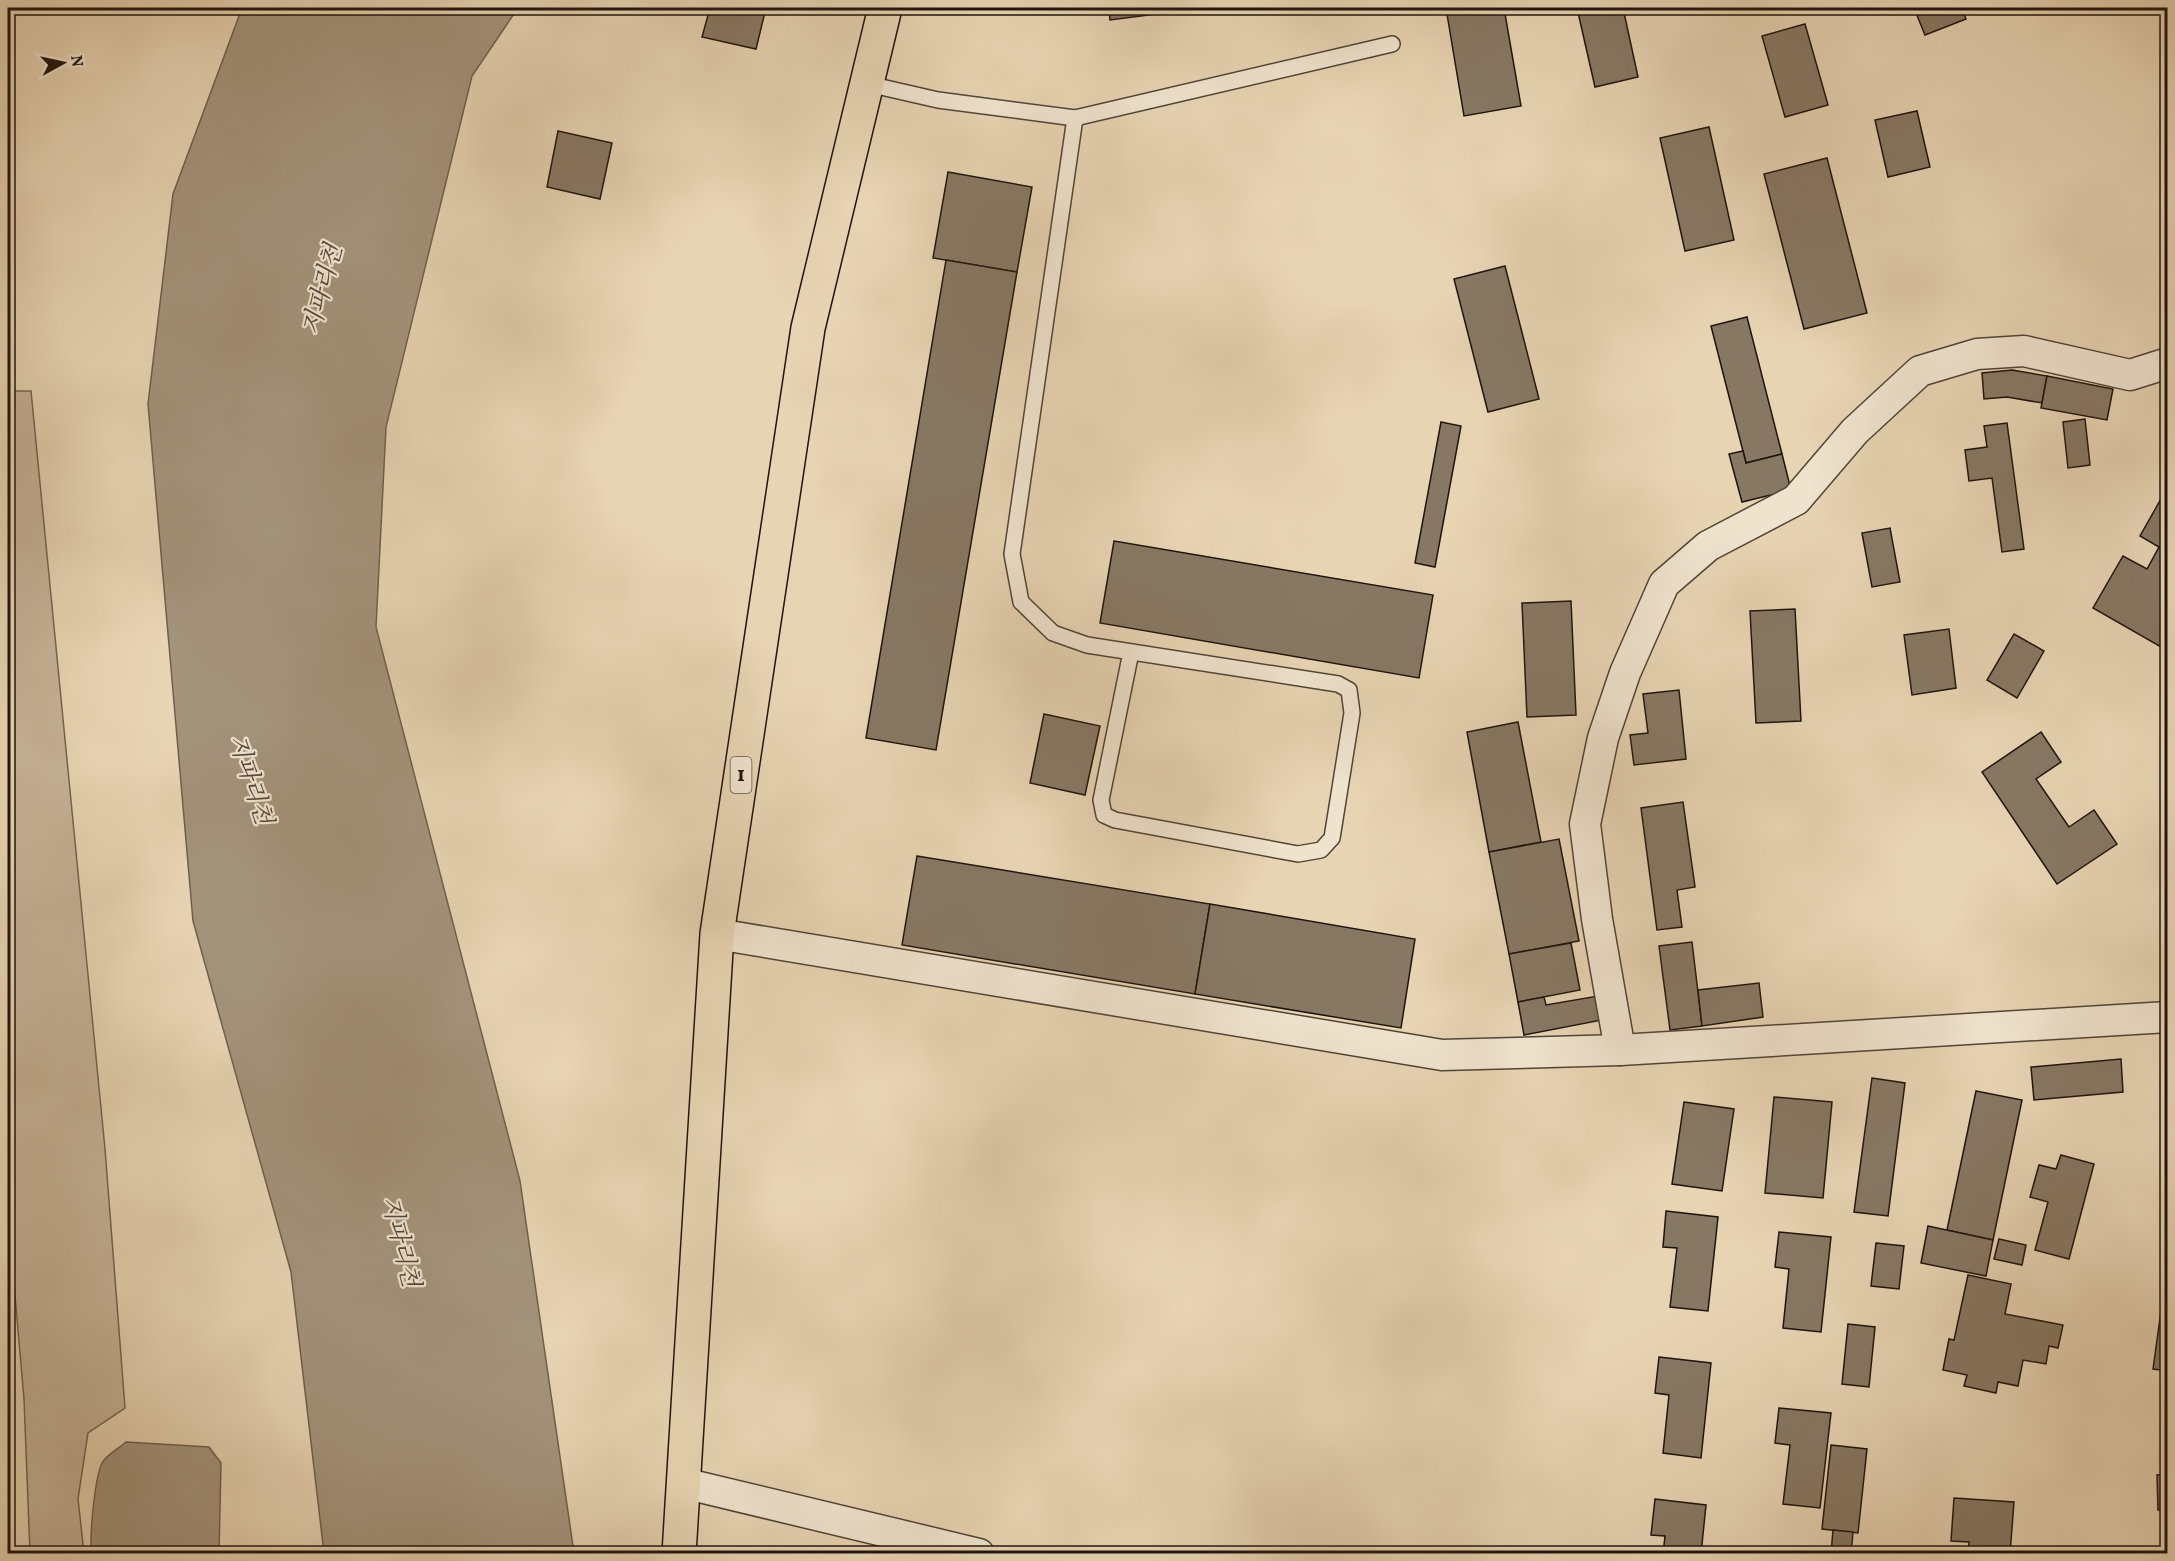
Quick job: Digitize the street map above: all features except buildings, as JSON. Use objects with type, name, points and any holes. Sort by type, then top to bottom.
[{"type":"main road","name":"1","points":[[679,1554],[717,934],[808,328],[885,8]]},
{"type":"street","points":[[1620,1050],[1597,919],[1585,824],[1603,738],[1625,673],[1664,584],[1708,546],[1796,500],[1855,431],[1920,370],[1977,354],[2024,351],[2130,375],[2168,363]]},
{"type":"street","points":[[717,934],[1442,1055],[1620,1050],[2168,1017]]},
{"type":"street","points":[[684,1483],[979,1554]]},
{"type":"lane","points":[[868,84],[938,100],[1075,118],[1392,44]]},
{"type":"lane","points":[[1075,118],[1012,554],[1021,602],[1053,633],[1087,645],[1338,684],[1349,690],[1352,713],[1332,838],[1321,850],[1298,854],[1115,820],[1104,815],[1101,800],[1131,652]]},
{"type":"shaded area","points":[[8,391],[31,391],[105,1149],[125,1408],[88,1433],[78,1499],[84,1553],[30,1553],[24,1399],[8,1215]]},
{"type":"water","name":"지파리천","points":[[242,8],[518,8],[472,76],[386,427],[376,627],[520,1181],[574,1553],[324,1553],[291,1272],[193,921],[148,404],[173,194]]},
{"type":"water","points":[[126,1442],[209,1447],[221,1463],[219,1553],[92,1553],[94,1505],[101,1466],[106,1457]]}]
